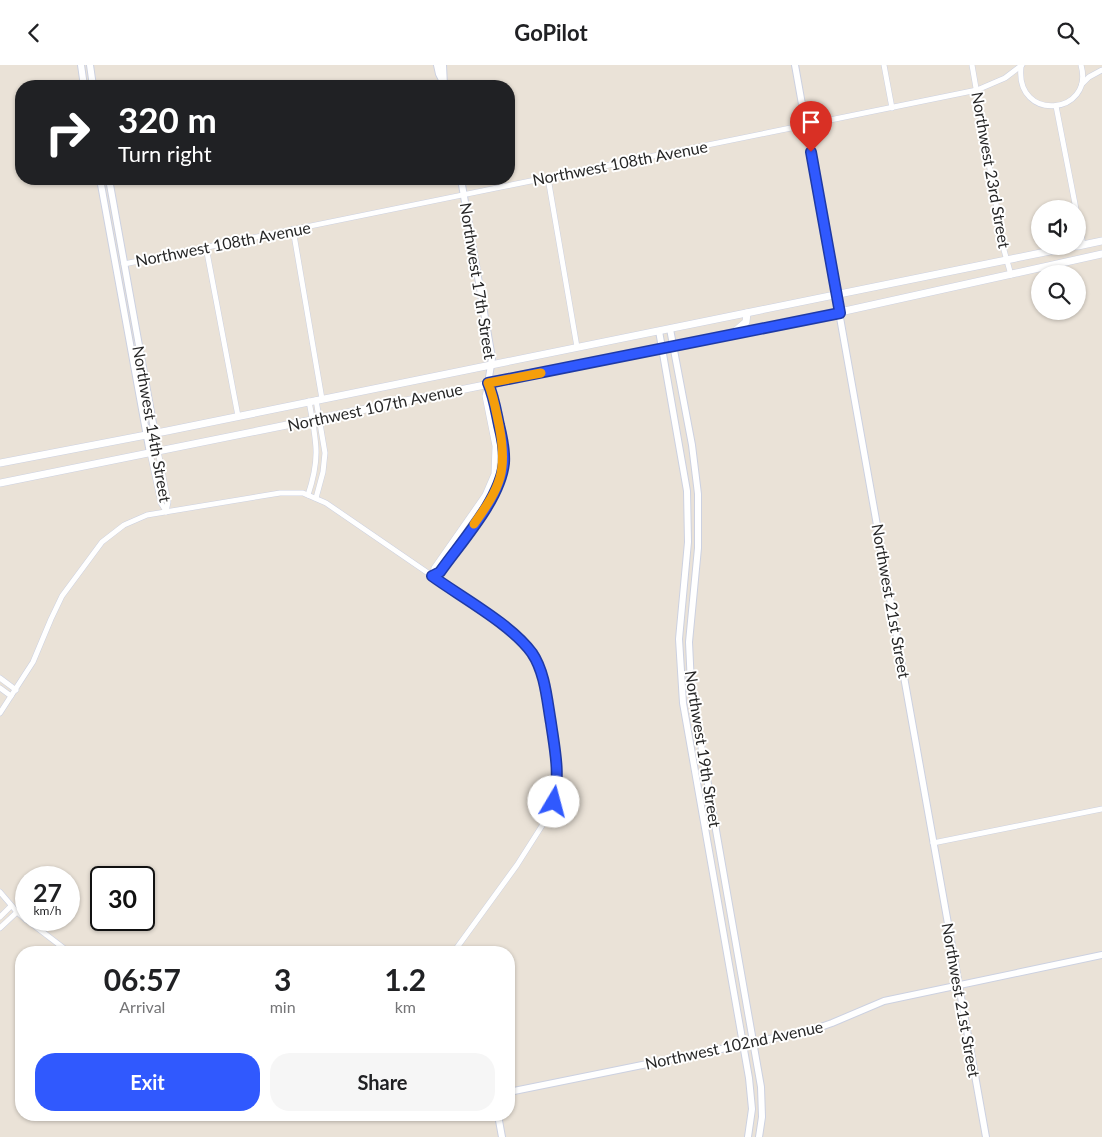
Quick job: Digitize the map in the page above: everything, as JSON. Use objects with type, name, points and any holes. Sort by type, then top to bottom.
[{"type":"main road","name":"Northwest 107th Avenue","points":[[1086,244],[1102,241]]},
{"type":"main road","name":"Northwest 107th Avenue","points":[[0,483],[840,313],[1102,254]]},
{"type":"main road","name":"Northwest 107th Avenue","points":[[0,463],[1032,255]]},
{"type":"main road","points":[[732,335],[746,322],[747,313]]},
{"type":"street","points":[[81,65],[83,80]]},
{"type":"street","points":[[90,65],[92,80]]},
{"type":"street","points":[[438,65],[442,80]]},
{"type":"street","points":[[443,65],[444,80]]},
{"type":"street","name":"Northwest 21st Street","points":[[796,65],[986,1137]]},
{"type":"street","points":[[884,65],[892,108]]},
{"type":"street","name":"Northwest 23rd Street","points":[[972,65],[1011,275]]},
{"type":"street","points":[[1021,66],[1020,81],[1026,94],[1036,103],[1056,106],[1069,101],[1079,91],[1083,77],[1081,65]]},
{"type":"street","name":"Northwest 108th Avenue","points":[[515,185],[976,90],[1005,78],[1021,66]]},
{"type":"street","points":[[1082,84],[1089,77],[1102,70]]},
{"type":"street","points":[[1056,106],[1074,200]]},
{"type":"street","points":[[548,178],[577,347]]},
{"type":"street","name":"Northwest 14th Street","points":[[101,185],[145,435],[161,503],[166,512]]},
{"type":"street","name":"Northwest 14th Street","points":[[110,185],[168,502],[166,512]]},
{"type":"street","name":"Northwest 17th Street","points":[[462,185],[492,357],[488,383]]},
{"type":"street","name":"Northwest 108th Avenue","points":[[124,263],[513,185]]},
{"type":"street","points":[[293,229],[316,400],[318,456],[316,470],[308,495]]},
{"type":"street","points":[[206,247],[238,416]]},
{"type":"street","points":[[115,265],[124,263]]},
{"type":"street","name":"Northwest 19th Street","points":[[670,329],[692,445],[698,494],[698,548],[691,610],[690,642],[693,701],[762,1096],[762,1117],[759,1137]]},
{"type":"street","name":"Northwest 19th Street","points":[[658,331],[687,491],[688,541],[679,639],[683,703],[752,1098],[748,1137]]},
{"type":"street","points":[[128,341],[137,339]]},
{"type":"street","points":[[432,576],[440,572],[489,503],[500,481],[503,466],[503,447],[493,395],[488,383]]},
{"type":"street","points":[[316,419],[325,457],[316,498]]},
{"type":"street","points":[[0,713],[34,662],[62,597],[98,547],[108,536],[126,523],[143,516],[280,493],[299,493],[316,498],[343,513],[498,621],[532,654],[540,669],[558,767],[552,810],[517,865],[458,946]]},
{"type":"street","points":[[0,678],[16,690]]},
{"type":"street","points":[[0,688],[11,696]]},
{"type":"street","points":[[933,843],[1102,809]]},
{"type":"street","points":[[0,892],[15,910]]},
{"type":"street","points":[[0,917],[11,906]]},
{"type":"street","points":[[0,928],[15,914]]},
{"type":"street","points":[[41,931],[61,946]]},
{"type":"street","name":"Northwest 102nd Avenue","points":[[515,1091],[812,1030],[884,1001],[1102,955]]},
{"type":"street","points":[[499,1121],[502,1137]]},
{"type":"slow traffic","points":[[474,524],[495,493],[504,461],[493,395],[488,383],[541,373]]},
{"type":"route","points":[[554,802],[558,767],[556,751],[544,685],[540,669],[532,654],[498,621],[432,576],[440,572],[486,507],[500,481],[504,456],[503,447],[493,395],[488,383],[840,313],[811,152]]}]
